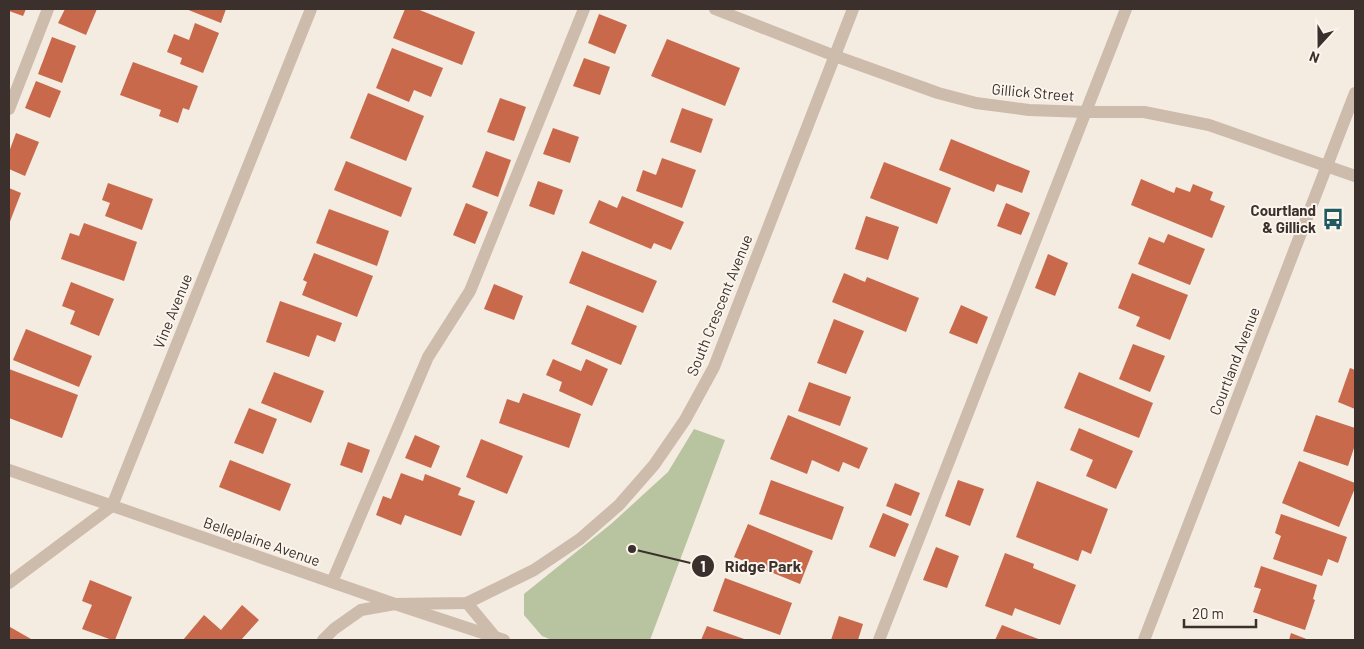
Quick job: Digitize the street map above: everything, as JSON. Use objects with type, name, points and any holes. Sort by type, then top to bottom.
[{"type":"street","points":[[9,109],[48,9]]},
{"type":"street","name":"Vine Avenue","points":[[112,506],[311,9]]},
{"type":"street","points":[[332,582],[428,357],[470,291],[584,9]]},
{"type":"street","name":"Gillick Street","points":[[715,9],[938,94],[976,104],[1029,110],[1144,112],[1209,125],[1355,176]]},
{"type":"street","name":"South Crescent Avenue","points":[[323,640],[334,629],[361,610],[395,604],[467,603],[534,570],[580,539],[619,505],[654,465],[685,420],[714,367],[853,9]]},
{"type":"street","points":[[879,640],[1126,9]]},
{"type":"street","name":"Courtland Avenue","points":[[1144,640],[1355,93]]},
{"type":"street","name":"Belleplaine Avenue","points":[[9,470],[499,639]]},
{"type":"street","points":[[9,583],[112,506]]},
{"type":"street","points":[[467,603],[499,639]]},
{"type":"green space","points":[[694,429],[725,440],[650,640],[552,640],[542,636],[524,615],[524,594],[611,524],[668,472]]},
{"type":"building","points":[[9,9],[26,9],[23,16],[9,11]]},
{"type":"building","points":[[65,9],[97,9],[86,35],[58,23]]},
{"type":"building","points":[[186,9],[226,9],[221,23]]},
{"type":"building","points":[[405,9],[417,9],[475,32],[462,65],[393,38]]},
{"type":"building","points":[[599,14],[627,25],[615,54],[588,43]]},
{"type":"building","points":[[195,23],[219,33],[203,73],[180,64],[182,58],[167,52],[174,34],[189,40]]},
{"type":"building","points":[[52,37],[76,46],[62,83],[38,74]]},
{"type":"building","points":[[667,39],[740,68],[725,106],[651,76]]},
{"type":"building","points":[[392,48],[443,68],[431,97],[414,90],[409,102],[376,88]]},
{"type":"building","points":[[584,58],[610,67],[600,95],[573,86]]},
{"type":"building","points":[[133,62],[198,86],[189,110],[183,108],[178,123],[159,116],[161,110],[120,95]]},
{"type":"building","points":[[36,81],[61,91],[50,118],[25,108]]},
{"type":"building","points":[[368,93],[424,116],[406,161],[350,138]]},
{"type":"building","points":[[500,98],[526,107],[514,141],[487,132]]},
{"type":"building","points":[[682,108],[713,119],[701,153],[670,142]]},
{"type":"building","points":[[553,128],[579,137],[570,163],[543,154]]},
{"type":"building","points":[[16,133],[39,142],[25,176],[9,169],[9,152]]},
{"type":"building","points":[[951,139],[1030,171],[1022,193],[997,184],[994,192],[939,170]]},
{"type":"building","points":[[486,151],[511,160],[498,197],[472,187]]},
{"type":"building","points":[[662,158],[696,170],[682,208],[636,191],[643,170],[656,175]]},
{"type":"building","points":[[346,161],[412,188],[401,217],[334,190]]},
{"type":"building","points":[[884,162],[951,188],[937,224],[870,198]]},
{"type":"building","points":[[1141,179],[1174,193],[1176,187],[1190,192],[1193,184],[1213,192],[1210,200],[1225,206],[1212,238],[1131,205]]},
{"type":"building","points":[[538,181],[563,190],[554,215],[529,206]]},
{"type":"building","points":[[108,183],[153,199],[142,230],[105,216],[110,203],[102,200]]},
{"type":"building","points":[[9,188],[21,193],[9,224]]},
{"type":"building","points":[[622,196],[684,222],[671,250],[654,243],[651,249],[589,223],[599,200],[617,208]]},
{"type":"building","points":[[466,203],[488,212],[475,244],[453,235]]},
{"type":"building","points":[[1006,203],[1030,213],[1021,235],[997,226]]},
{"type":"building","points":[[329,209],[389,231],[377,266],[316,243]]},
{"type":"building","points":[[866,216],[899,227],[888,260],[855,249]]},
{"type":"building","points":[[84,223],[137,242],[124,281],[61,259],[70,233],[79,236]]},
{"type":"building","points":[[1168,234],[1205,249],[1190,285],[1138,264],[1149,237],[1164,243]]},
{"type":"building","points":[[582,251],[657,281],[643,313],[569,283]]},
{"type":"building","points":[[314,253],[373,276],[357,317],[302,295],[307,282],[303,280]]},
{"type":"building","points":[[1048,254],[1068,263],[1055,296],[1035,288]]},
{"type":"building","points":[[844,273],[865,282],[867,277],[919,298],[906,332],[832,302]]},
{"type":"building","points":[[1132,273],[1188,295],[1170,340],[1136,326],[1140,317],[1118,308]]},
{"type":"building","points":[[71,282],[114,299],[99,336],[70,324],[75,311],[62,306]]},
{"type":"building","points":[[494,284],[523,296],[514,320],[484,309]]},
{"type":"building","points":[[280,301],[342,323],[335,342],[317,335],[309,357],[266,342]]},
{"type":"building","points":[[587,305],[637,326],[621,365],[571,344]]},
{"type":"building","points":[[961,305],[988,317],[977,344],[949,333]]},
{"type":"building","points":[[834,319],[864,331],[846,374],[817,363]]},
{"type":"building","points":[[26,329],[92,356],[79,387],[13,360]]},
{"type":"building","points":[[1133,344],[1165,356],[1150,392],[1119,379]]},
{"type":"building","points":[[553,359],[581,371],[586,359],[608,369],[592,406],[559,391],[562,382],[546,375]]},
{"type":"building","points":[[1350,368],[1355,370],[1355,409],[1338,402]]},
{"type":"building","points":[[9,369],[78,395],[62,438],[9,418]]},
{"type":"building","points":[[274,372],[324,391],[311,423],[261,403]]},
{"type":"building","points":[[1079,372],[1153,403],[1139,438],[1064,408]]},
{"type":"building","points":[[809,382],[851,397],[840,426],[798,411]]},
{"type":"building","points":[[523,393],[581,414],[569,448],[499,423],[507,399],[519,403]]},
{"type":"building","points":[[249,408],[277,419],[263,454],[234,443]]},
{"type":"building","points":[[788,415],[868,448],[859,469],[843,462],[839,472],[812,460],[807,474],[770,459]]},
{"type":"building","points":[[1316,415],[1355,428],[1355,445],[1348,466],[1303,451]]},
{"type":"building","points":[[1079,428],[1133,451],[1116,489],[1086,476],[1093,460],[1070,450]]},
{"type":"building","points":[[415,435],[440,446],[431,468],[405,458]]},
{"type":"building","points":[[481,439],[523,456],[507,494],[466,477]]},
{"type":"building","points":[[348,442],[370,450],[362,473],[340,465]]},
{"type":"building","points":[[230,460],[291,484],[280,511],[219,487]]},
{"type":"building","points":[[1299,461],[1355,483],[1355,488],[1339,527],[1282,503]]},
{"type":"building","points":[[401,473],[423,481],[425,474],[461,488],[458,495],[475,501],[461,536],[405,515],[401,525],[376,515],[383,496],[391,499]]},
{"type":"building","points":[[771,480],[844,507],[832,540],[759,514]]},
{"type":"building","points":[[958,480],[984,489],[970,526],[945,516]]},
{"type":"building","points":[[1037,481],[1108,509],[1091,554],[1082,550],[1078,561],[1016,537]]},
{"type":"building","points":[[895,483],[920,493],[911,516],[886,506]]},
{"type":"building","points":[[883,513],[909,524],[895,557],[869,547]]},
{"type":"building","points":[[1281,514],[1347,537],[1338,563],[1328,559],[1322,576],[1273,559],[1281,536],[1275,533]]},
{"type":"building","points":[[748,524],[813,551],[800,584],[734,557]]},
{"type":"building","points":[[936,547],[959,556],[947,588],[923,580]]},
{"type":"building","points":[[1005,553],[1034,564],[1033,568],[1076,585],[1060,625],[1015,608],[1012,616],[985,606]]},
{"type":"building","points":[[1261,566],[1317,585],[1313,599],[1315,600],[1305,630],[1253,612],[1261,589],[1254,587]]},
{"type":"building","points":[[725,578],[792,603],[780,635],[713,611]]},
{"type":"building","points":[[90,580],[132,597],[115,640],[82,629],[92,605],[82,601]]},
{"type":"building","points":[[242,605],[259,620],[241,640],[183,640],[204,615],[221,630]]},
{"type":"building","points":[[839,616],[863,624],[858,640],[831,640]]},
{"type":"building","points":[[1002,625],[1041,640],[995,640]]},
{"type":"building","points":[[707,626],[747,640],[701,640]]},
{"type":"building","points":[[10,627],[31,639],[9,640]]},
{"type":"building","points":[[1291,633],[1309,640],[1289,640]]},
{"type":"place","name":"Courtland & Gillick","points":[[1333,219]]},
{"type":"place","name":"Ridge Park","points":[[632,549]]}]
